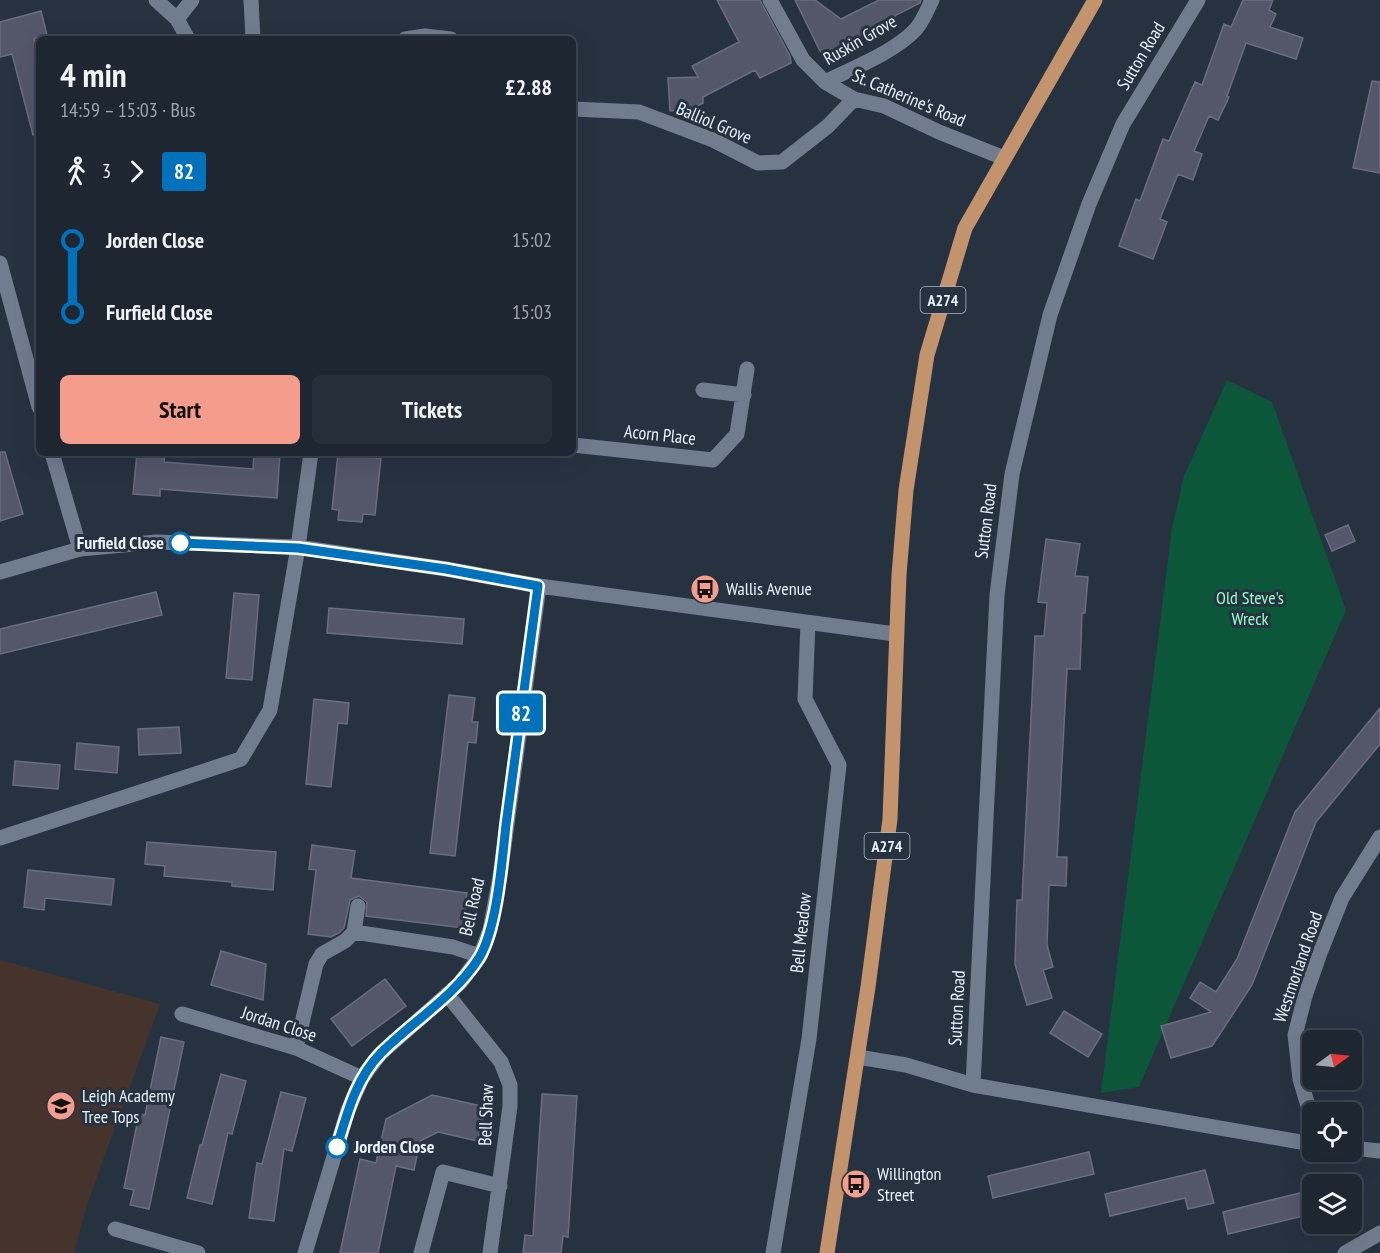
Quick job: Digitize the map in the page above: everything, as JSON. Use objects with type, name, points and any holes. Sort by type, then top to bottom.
[{"type":"main road","name":"A274","points":[[827,1253],[858,1057],[890,819],[895,634],[906,489],[927,355],[965,228],[1095,0]]},
{"type":"street","points":[[156,0],[177,18],[186,36]]},
{"type":"street","points":[[177,18],[192,0]]},
{"type":"street","points":[[250,0],[254,36]]},
{"type":"street","name":"St. Catherine's Road","points":[[770,0],[803,60],[825,82],[854,99],[884,106],[939,132],[1004,158]]},
{"type":"street","name":"Ruskin Grove","points":[[825,82],[907,38],[924,17],[932,0]]},
{"type":"street","name":"Sutton Road","points":[[973,1085],[997,595],[1012,474],[1050,315],[1089,204],[1124,124],[1198,0]]},
{"type":"street","name":"Balliol Grove","points":[[576,109],[639,112],[713,140],[758,163],[782,162],[828,126],[854,99]]},
{"type":"street","points":[[0,263],[36,396]]},
{"type":"street","name":"Acorn Place","points":[[576,445],[713,460],[737,434],[747,369]]},
{"type":"street","points":[[703,390],[744,395]]},
{"type":"street","points":[[53,456],[80,549]]},
{"type":"street","points":[[0,838],[241,759],[270,710],[298,548],[311,456]]},
{"type":"street","points":[[0,572],[80,549],[156,542],[298,548],[446,569],[538,586],[895,634]]},
{"type":"street","name":"Bell Road","points":[[305,1253],[348,1110],[362,1078],[380,1054],[460,983],[480,956],[490,930],[500,876],[538,586]]},
{"type":"street","name":"Bell Meadow","points":[[773,1253],[809,1039],[839,765],[805,699],[808,623]]},
{"type":"street","name":"Westmorland Road","points":[[1306,1102],[1299,1079],[1295,1035],[1320,952],[1342,898],[1380,837]]},
{"type":"street","points":[[296,1048],[315,964],[322,954],[345,941],[354,932],[358,906]]},
{"type":"street","points":[[354,932],[453,947],[480,956]]},
{"type":"street","name":"Bell Shaw","points":[[447,994],[501,1062],[510,1085],[500,1186],[490,1253]]},
{"type":"street","name":"Jordan Close","points":[[182,1014],[296,1048],[362,1078]]},
{"type":"street","points":[[858,1057],[906,1065],[973,1085],[1302,1142]]},
{"type":"street","points":[[1362,1149],[1380,1151]]},
{"type":"street","points":[[421,1253],[442,1172],[500,1186]]},
{"type":"street","points":[[115,1229],[198,1253]]},
{"type":"street","points":[[1345,1253],[1380,1233]]},
{"type":"shaded area","name":"Leigh Academy Tree Tops","points":[[0,960],[160,1004],[86,1207],[74,1253],[0,1253]]},
{"type":"green space","name":"Old Steve's Wreck","points":[[1227,380],[1272,402],[1346,610],[1139,1087],[1101,1093],[1172,528],[1184,476]]},
{"type":"building","points":[[717,0],[760,0],[790,56],[791,63],[760,78],[755,70],[703,97],[703,103],[690,110],[670,111],[668,78],[698,77],[692,66],[739,42]]},
{"type":"building","points":[[795,0],[815,0],[841,19],[879,0],[921,0],[920,3],[896,15],[891,23],[859,38],[851,51],[826,63]]},
{"type":"building","points":[[1243,0],[1273,0],[1269,10],[1276,14],[1270,27],[1303,38],[1296,59],[1246,43],[1227,96],[1229,97],[1218,120],[1209,116],[1194,151],[1202,154],[1193,180],[1178,174],[1160,219],[1167,222],[1153,259],[1119,246],[1136,199],[1140,201],[1163,139],[1169,141],[1195,82],[1202,85],[1224,24],[1231,27]]},
{"type":"building","points":[[41,11],[47,35],[36,36],[34,39],[36,46],[36,134],[33,135],[12,54],[0,57],[0,22]]},
{"type":"building","points":[[1372,81],[1380,82],[1380,173],[1353,168]]},
{"type":"building","points":[[0,452],[5,452],[23,514],[0,521]]},
{"type":"building","points":[[137,456],[165,456],[164,462],[253,469],[254,456],[280,456],[277,498],[160,489],[160,496],[133,494]]},
{"type":"building","points":[[338,456],[381,458],[375,515],[363,514],[362,522],[338,520],[339,510],[332,509]]},
{"type":"building","points":[[1348,525],[1355,541],[1332,551],[1325,535]]},
{"type":"building","points":[[1046,539],[1080,544],[1075,576],[1088,577],[1085,613],[1082,613],[1080,669],[1067,669],[1057,857],[1067,857],[1066,886],[1049,885],[1047,945],[1053,967],[1043,970],[1052,998],[1027,1005],[1015,964],[1017,900],[1022,900],[1035,636],[1044,636],[1047,603],[1038,602]]},
{"type":"building","points":[[156,592],[162,615],[0,654],[0,629]]},
{"type":"building","points":[[234,593],[259,595],[252,680],[226,678]]},
{"type":"building","points":[[329,608],[464,619],[462,644],[327,633]]},
{"type":"building","points":[[449,695],[475,698],[472,722],[478,722],[476,743],[468,742],[455,856],[430,853]]},
{"type":"building","points":[[314,699],[349,703],[347,724],[338,723],[331,787],[306,784]]},
{"type":"building","points":[[1380,708],[1380,744],[1316,822],[1252,985],[1212,1046],[1171,1058],[1161,1026],[1211,1012],[1190,998],[1200,982],[1216,992],[1237,959],[1295,812]]},
{"type":"building","points":[[179,727],[181,753],[139,755],[138,729]]},
{"type":"building","points":[[77,743],[119,747],[117,773],[75,769]]},
{"type":"building","points":[[15,761],[60,765],[58,789],[13,785]]},
{"type":"building","points":[[147,842],[276,852],[273,890],[232,886],[232,882],[164,876],[165,866],[145,864]]},
{"type":"building","points":[[312,845],[355,851],[351,878],[467,893],[463,928],[366,916],[367,902],[359,896],[350,900],[344,928],[339,933],[331,937],[308,934],[316,870],[309,869]]},
{"type":"building","points":[[28,870],[114,879],[111,905],[45,898],[44,910],[24,907]]},
{"type":"building","points":[[221,951],[266,964],[263,1000],[211,985]]},
{"type":"building","points":[[385,979],[406,1006],[352,1046],[331,1019]]},
{"type":"building","points":[[1064,1011],[1102,1034],[1088,1057],[1050,1033]]},
{"type":"building","points":[[161,1037],[184,1042],[149,1209],[130,1205],[134,1190],[124,1188],[139,1114],[145,1115]]},
{"type":"building","points":[[221,1074],[246,1081],[232,1134],[228,1133],[212,1204],[187,1198]]},
{"type":"building","points":[[281,1092],[306,1098],[292,1151],[284,1149],[274,1221],[249,1218],[257,1163],[262,1164]]},
{"type":"building","points":[[542,1094],[577,1096],[568,1237],[563,1236],[561,1253],[523,1253],[525,1235],[533,1236]]},
{"type":"building","points":[[432,1095],[486,1107],[478,1141],[438,1132],[420,1141],[414,1170],[396,1166],[378,1253],[340,1253],[360,1159],[376,1163],[386,1119]]},
{"type":"building","points":[[1089,1152],[1094,1174],[993,1198],[988,1176]]},
{"type":"building","points":[[1205,1170],[1214,1203],[1188,1209],[1185,1198],[1110,1216],[1105,1194]]},
{"type":"building","points":[[1302,1192],[1302,1216],[1228,1234],[1223,1212]]},
{"type":"bus line","name":"82","points":[[180,543],[298,548],[446,569],[538,586],[500,876],[490,930],[480,956],[460,983],[380,1054],[362,1078],[348,1110],[337,1147]]},
{"type":"place","name":"Furfield Close","points":[[180,543]]},
{"type":"place","name":"Wallis Avenue","points":[[705,589]]},
{"type":"place","name":"Leigh Academy Tree Tops","points":[[61,1106]]},
{"type":"place","name":"Jorden Close","points":[[337,1147]]},
{"type":"place","name":"Willington Street","points":[[856,1184]]}]
